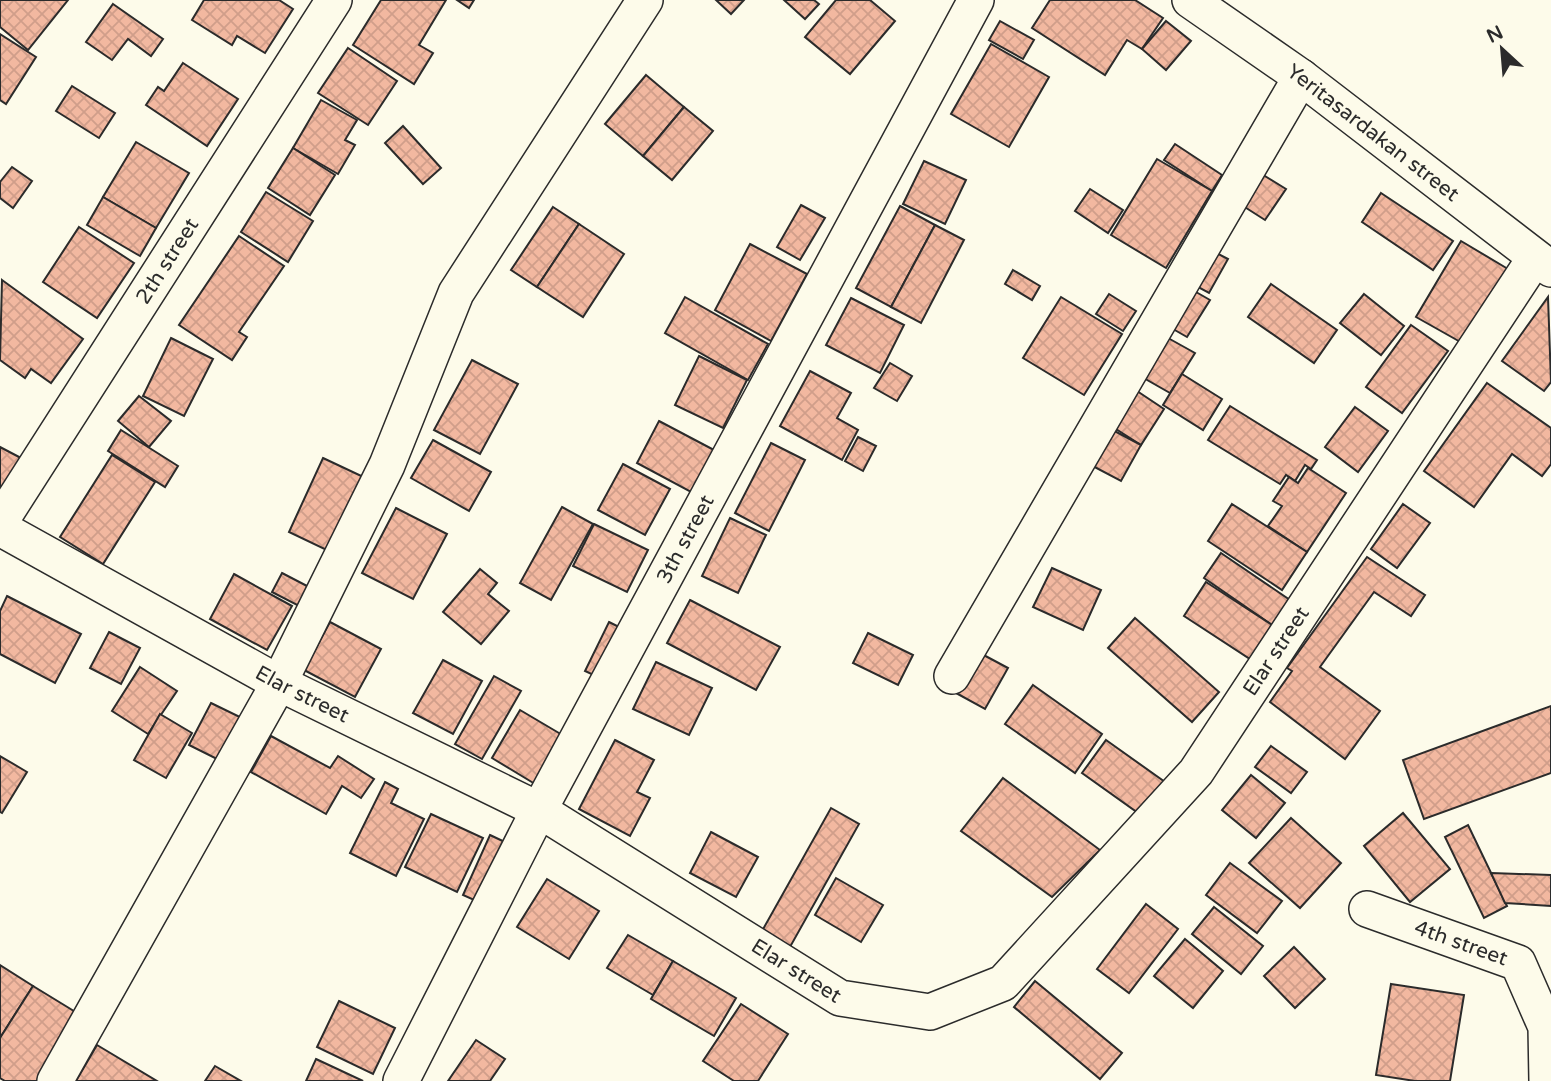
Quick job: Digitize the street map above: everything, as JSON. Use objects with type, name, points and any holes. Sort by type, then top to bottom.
[{"type":"street","name":"2th street","points":[[0,522],[334,0]]},
{"type":"street","points":[[55,1081],[279,683],[387,466],[456,293],[645,0]]},
{"type":"street","name":"3th street","points":[[401,1081],[538,810],[976,0]]},
{"type":"street","name":"Yeritasardakan street","points":[[1189,0],[1301,78],[1543,263]]},
{"type":"street","points":[[952,676],[1301,78]]},
{"type":"street","name":"Elar street","points":[[0,528],[279,683],[538,810],[840,998],[930,1012],[1003,983],[1196,772],[1543,263]]},
{"type":"street","name":"4th street","points":[[1367,909],[1518,963],[1546,1027],[1547,1081]]},
{"type":"building","points":[[0,0],[68,0],[28,50],[0,27]]},
{"type":"building","points":[[204,0],[279,0],[293,9],[265,53],[237,36],[232,45],[192,20]]},
{"type":"building","points":[[381,0],[446,0],[419,45],[433,53],[414,84],[353,45]]},
{"type":"building","points":[[457,0],[474,0],[469,8]]},
{"type":"building","points":[[716,0],[744,0],[731,14]]},
{"type":"building","points":[[784,0],[814,0],[819,4],[805,19]]},
{"type":"building","points":[[836,0],[870,0],[895,21],[850,74],[805,37]]},
{"type":"building","points":[[1050,0],[1135,0],[1163,18],[1142,49],[1127,40],[1105,75],[1032,28]]},
{"type":"building","points":[[113,4],[163,39],[151,56],[128,39],[112,60],[86,42]]},
{"type":"building","points":[[1000,21],[1034,40],[1023,59],[989,40]]},
{"type":"building","points":[[1166,21],[1191,41],[1166,70],[1142,49]]},
{"type":"building","points":[[0,34],[36,57],[6,104],[0,100]]},
{"type":"building","points":[[991,44],[1049,77],[1009,147],[951,114]]},
{"type":"building","points":[[348,48],[397,81],[368,125],[318,93]]},
{"type":"building","points":[[183,63],[238,99],[207,146],[146,105],[158,87],[164,91]]},
{"type":"building","points":[[646,75],[684,107],[643,156],[605,124]]},
{"type":"building","points":[[72,86],[115,113],[99,138],[56,111]]},
{"type":"building","points":[[321,100],[357,120],[345,140],[355,145],[338,174],[293,148]]},
{"type":"building","points":[[684,107],[713,131],[672,180],[643,156]]},
{"type":"building","points":[[403,126],[441,168],[423,184],[385,143]]},
{"type":"building","points":[[136,142],[189,173],[156,228],[103,197]]},
{"type":"building","points":[[1175,144],[1222,175],[1212,191],[1164,160]]},
{"type":"building","points":[[293,148],[335,175],[310,215],[268,188]]},
{"type":"building","points":[[1157,159],[1212,191],[1166,268],[1111,235]]},
{"type":"building","points":[[924,161],[966,180],[945,224],[903,204]]},
{"type":"building","points":[[12,167],[32,181],[13,208],[0,198],[0,182]]},
{"type":"building","points":[[1260,173],[1286,189],[1265,220],[1240,204]]},
{"type":"building","points":[[1090,189],[1123,210],[1108,233],[1075,211]]},
{"type":"building","points":[[266,192],[313,221],[288,262],[241,232]]},
{"type":"building","points":[[1381,193],[1453,241],[1433,270],[1362,222]]},
{"type":"building","points":[[103,197],[156,228],[140,256],[87,225]]},
{"type":"building","points":[[801,205],[825,218],[800,260],[777,247]]},
{"type":"building","points":[[900,206],[935,225],[891,307],[856,288]]},
{"type":"building","points":[[553,207],[579,224],[537,287],[511,270]]},
{"type":"building","points":[[579,224],[624,254],[583,317],[537,287]]},
{"type":"building","points":[[935,225],[964,240],[921,323],[891,307]]},
{"type":"building","points":[[79,227],[134,263],[97,318],[43,282]]},
{"type":"building","points":[[239,236],[284,266],[239,332],[247,337],[232,360],[179,325]]},
{"type":"building","points":[[1461,241],[1508,269],[1464,344],[1416,317]]},
{"type":"building","points":[[750,244],[807,274],[771,341],[715,310]]},
{"type":"building","points":[[1205,247],[1228,259],[1209,293],[1187,281]]},
{"type":"building","points":[[1013,270],[1040,286],[1032,300],[1005,284]]},
{"type":"building","points":[[2,280],[83,339],[51,383],[31,369],[25,378],[0,360]]},
{"type":"building","points":[[1271,284],[1337,330],[1314,363],[1248,317]]},
{"type":"building","points":[[1196,292],[1210,300],[1187,337],[1173,329]]},
{"type":"building","points":[[1109,294],[1136,311],[1123,331],[1096,314]]},
{"type":"building","points":[[1364,294],[1404,326],[1381,355],[1340,323]]},
{"type":"building","points":[[685,297],[768,344],[748,380],[665,333]]},
{"type":"building","points":[[1061,297],[1122,334],[1084,395],[1023,358]]},
{"type":"building","points":[[1548,297],[1551,382],[1544,391],[1502,361]]},
{"type":"building","points":[[851,298],[904,325],[880,373],[826,345]]},
{"type":"building","points":[[1411,325],[1448,351],[1402,413],[1366,387]]},
{"type":"building","points":[[171,338],[213,359],[184,416],[143,396]]},
{"type":"building","points":[[1168,338],[1195,353],[1170,393],[1135,373]]},
{"type":"building","points":[[699,356],[747,380],[723,428],[675,405]]},
{"type":"building","points":[[472,360],[518,384],[480,454],[434,430]]},
{"type":"building","points":[[890,363],[912,376],[897,401],[874,388]]},
{"type":"building","points":[[810,371],[851,393],[837,418],[858,430],[842,460],[780,426]]},
{"type":"building","points":[[1182,374],[1222,399],[1203,430],[1163,405]]},
{"type":"building","points":[[1487,383],[1551,428],[1551,464],[1542,476],[1512,454],[1474,507],[1424,471]]},
{"type":"building","points":[[1128,385],[1164,409],[1141,445],[1105,422]]},
{"type":"building","points":[[139,396],[171,421],[149,447],[118,421]]},
{"type":"building","points":[[1230,406],[1317,460],[1311,469],[1305,465],[1295,481],[1286,475],[1280,484],[1208,440]]},
{"type":"building","points":[[1355,407],[1388,431],[1358,472],[1325,447]]},
{"type":"building","points":[[659,421],[714,450],[691,492],[637,463]]},
{"type":"building","points":[[1107,427],[1141,445],[1121,481],[1087,463]]},
{"type":"building","points":[[121,430],[178,466],[165,487],[108,451]]},
{"type":"building","points":[[858,437],[876,446],[863,471],[845,461]]},
{"type":"building","points":[[433,440],[491,472],[469,511],[411,478]]},
{"type":"building","points":[[771,443],[805,460],[769,531],[735,513]]},
{"type":"building","points":[[0,447],[21,458],[0,495]]},
{"type":"building","points":[[112,455],[155,482],[103,564],[60,537]]},
{"type":"building","points":[[323,458],[372,481],[337,555],[289,532]]},
{"type":"building","points":[[623,464],[670,489],[645,535],[598,510]]},
{"type":"building","points":[[1308,468],[1346,493],[1307,552],[1268,526],[1282,506],[1273,501],[1289,477],[1298,483]]},
{"type":"building","points":[[1232,504],[1307,552],[1282,590],[1208,541]]},
{"type":"building","points":[[1403,504],[1430,523],[1397,568],[1371,549]]},
{"type":"building","points":[[562,507],[593,524],[551,600],[520,583]]},
{"type":"building","points":[[396,508],[447,534],[413,599],[362,573]]},
{"type":"building","points":[[730,518],[766,535],[738,593],[702,576]]},
{"type":"building","points":[[594,524],[648,550],[627,592],[573,566]]},
{"type":"building","points":[[1221,553],[1290,600],[1272,625],[1204,578]]},
{"type":"building","points":[[1367,557],[1425,595],[1411,616],[1374,592],[1320,667],[1380,711],[1345,759],[1270,702],[1292,671],[1287,668]]},
{"type":"building","points":[[1052,568],[1101,590],[1083,630],[1033,607]]},
{"type":"building","points":[[480,569],[497,583],[488,594],[509,611],[481,644],[443,612]]},
{"type":"building","points":[[282,573],[309,587],[299,606],[272,592]]},
{"type":"building","points":[[234,574],[292,606],[267,650],[210,619]]},
{"type":"building","points":[[1206,582],[1272,625],[1250,659],[1184,616]]},
{"type":"building","points":[[7,596],[81,634],[55,683],[0,654],[0,611]]},
{"type":"building","points":[[690,600],[780,647],[756,690],[667,643]]},
{"type":"building","points":[[1135,618],[1219,692],[1192,722],[1108,648]]},
{"type":"building","points":[[330,622],[381,649],[355,697],[304,670]]},
{"type":"building","points":[[609,622],[625,630],[600,678],[585,671]]},
{"type":"building","points":[[109,632],[140,648],[121,684],[90,668]]},
{"type":"building","points":[[868,633],[913,655],[898,685],[853,663]]},
{"type":"building","points":[[978,652],[1008,668],[985,709],[956,693]]},
{"type":"building","points":[[443,660],[482,681],[453,734],[413,713]]},
{"type":"building","points":[[656,662],[712,688],[689,735],[633,709]]},
{"type":"building","points":[[140,667],[177,691],[148,734],[112,711]]},
{"type":"building","points":[[494,676],[521,691],[482,759],[455,744]]},
{"type":"building","points":[[1033,685],[1102,734],[1075,773],[1005,724]]},
{"type":"building","points":[[211,703],[246,720],[225,763],[189,745]]},
{"type":"building","points":[[1551,706],[1551,773],[1424,819],[1403,760]]},
{"type":"building","points":[[520,710],[564,736],[535,784],[492,758]]},
{"type":"building","points":[[160,714],[192,733],[166,778],[134,760]]},
{"type":"building","points":[[271,736],[330,768],[338,756],[374,779],[361,798],[342,786],[326,814],[251,772]]},
{"type":"building","points":[[615,740],[654,760],[637,792],[650,798],[630,836],[579,809]]},
{"type":"building","points":[[1106,740],[1165,782],[1141,815],[1082,773]]},
{"type":"building","points":[[1271,746],[1307,772],[1291,793],[1255,767]]},
{"type":"building","points":[[0,756],[27,772],[2,813],[0,812]]},
{"type":"building","points":[[1251,775],[1285,803],[1256,838],[1222,810]]},
{"type":"building","points":[[1003,778],[1100,850],[1052,897],[961,831]]},
{"type":"building","points":[[385,782],[398,789],[391,803],[424,819],[396,876],[350,853]]},
{"type":"building","points":[[831,808],[859,824],[790,947],[762,931]]},
{"type":"building","points":[[1403,813],[1450,869],[1410,902],[1364,846]]},
{"type":"building","points":[[431,814],[483,838],[457,892],[405,867]]},
{"type":"building","points":[[1291,818],[1341,863],[1300,908],[1249,863]]},
{"type":"building","points":[[1468,825],[1507,906],[1484,918],[1445,837]]},
{"type":"building","points":[[711,832],[758,857],[736,897],[690,873]]},
{"type":"building","points":[[490,835],[509,844],[483,904],[463,895]]},
{"type":"building","points":[[1230,863],[1282,901],[1257,933],[1206,895]]},
{"type":"building","points":[[1491,873],[1551,875],[1551,906],[1505,903]]},
{"type":"building","points":[[836,878],[883,905],[861,942],[815,915]]},
{"type":"building","points":[[547,879],[599,911],[569,959],[517,927]]},
{"type":"building","points":[[1146,904],[1178,929],[1129,993],[1097,969]]},
{"type":"building","points":[[1214,907],[1263,946],[1241,974],[1192,934]]},
{"type":"building","points":[[628,935],[673,961],[653,995],[607,968]]},
{"type":"building","points":[[1185,939],[1223,971],[1193,1008],[1154,976]]},
{"type":"building","points":[[1294,947],[1325,979],[1295,1008],[1264,976]]},
{"type":"building","points":[[673,961],[736,998],[714,1036],[651,999]]},
{"type":"building","points":[[0,965],[33,986],[0,1038]]},
{"type":"building","points":[[1035,981],[1122,1053],[1100,1079],[1014,1007]]},
{"type":"building","points":[[1391,984],[1464,995],[1450,1081],[1415,1081],[1376,1075]]},
{"type":"building","points":[[33,986],[82,1016],[40,1081],[5,1081],[0,1078],[0,1038]]},
{"type":"building","points":[[339,1001],[395,1028],[373,1074],[317,1047]]},
{"type":"building","points":[[741,1004],[788,1034],[758,1081],[734,1081],[703,1061]]},
{"type":"building","points":[[476,1040],[505,1059],[490,1081],[448,1081]]},
{"type":"building","points":[[97,1045],[157,1081],[76,1081]]},
{"type":"building","points":[[316,1059],[363,1081],[306,1081]]},
{"type":"building","points":[[215,1066],[241,1081],[205,1081]]}]
